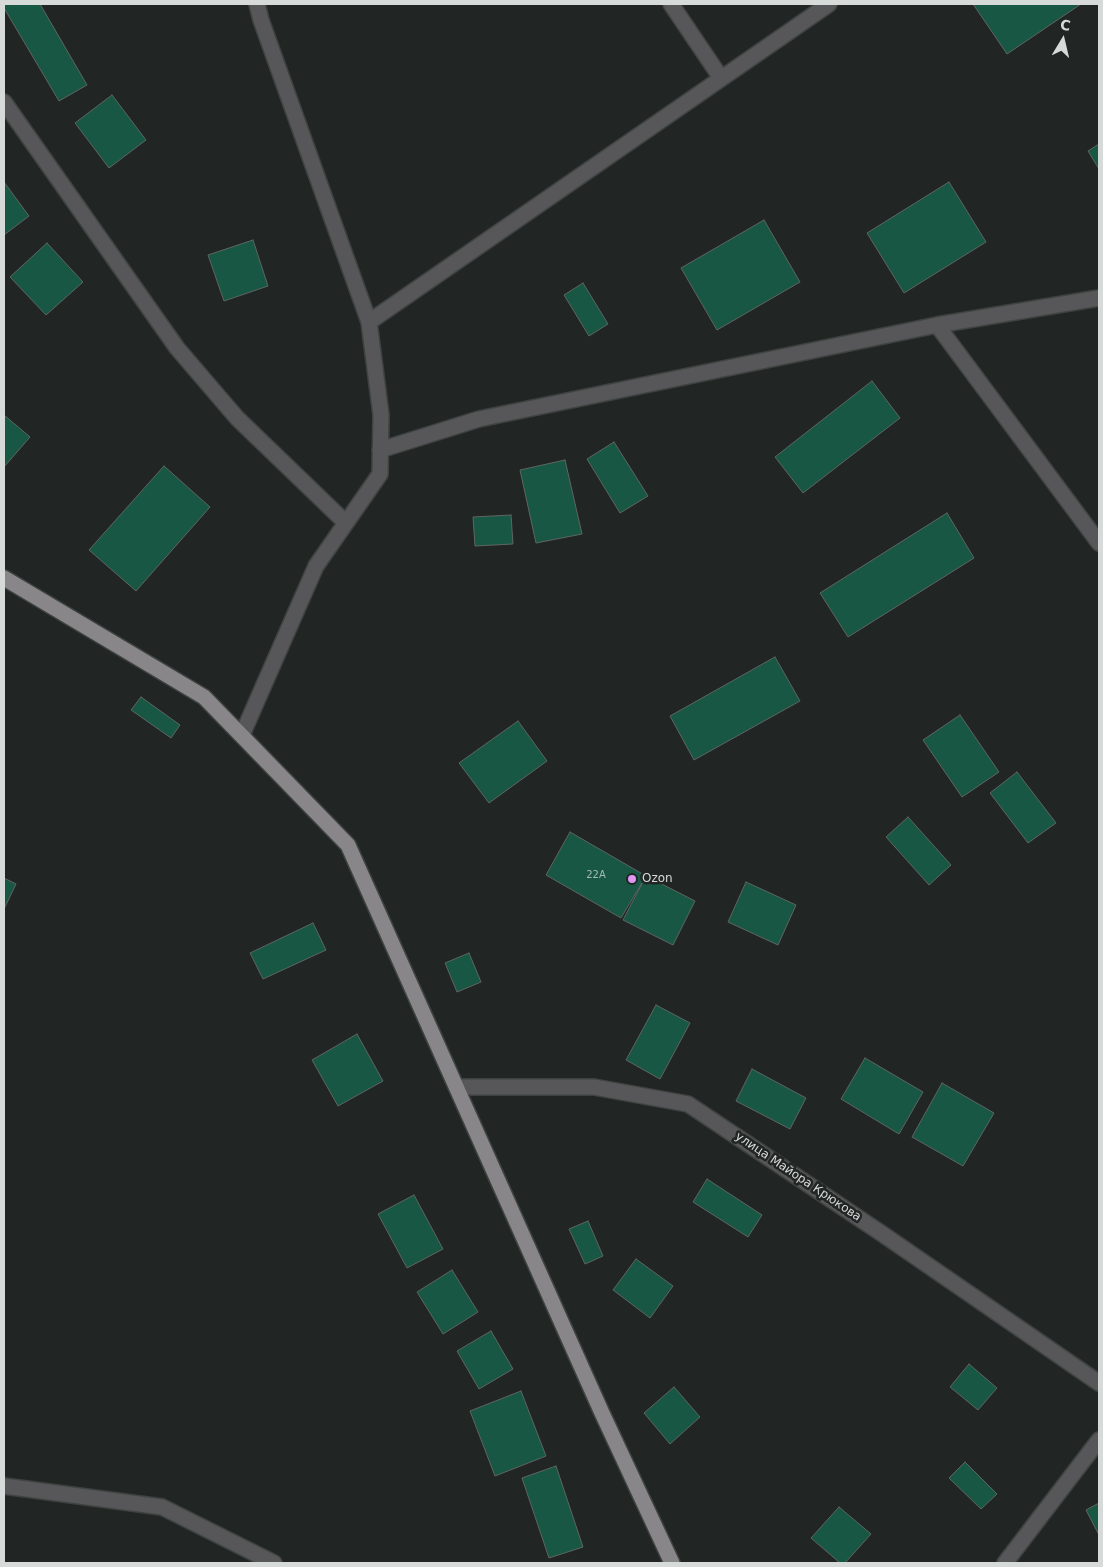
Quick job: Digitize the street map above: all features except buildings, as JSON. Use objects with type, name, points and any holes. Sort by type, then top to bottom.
[{"type":"main road","points":[[4,578],[204,697],[348,844],[602,1413],[672,1563]]},
{"type":"street","points":[[242,735],[316,566],[380,474],[381,415],[369,322],[260,20],[257,4]]},
{"type":"street","points":[[671,4],[721,78]]},
{"type":"street","points":[[369,322],[829,4]]},
{"type":"street","points":[[4,102],[177,348],[237,418],[346,523]]},
{"type":"street","points":[[380,450],[479,418],[937,324],[1099,298]]},
{"type":"street","points":[[937,324],[1099,543]]},
{"type":"street","name":"улица Майора Крюкова","points":[[456,1087],[594,1087],[688,1104],[881,1232],[1099,1383]]},
{"type":"street","points":[[1005,1563],[1099,1440]]},
{"type":"street","points":[[4,1486],[162,1506],[274,1563]]},
{"type":"place","name":"Ozon","points":[[632,879]]}]
